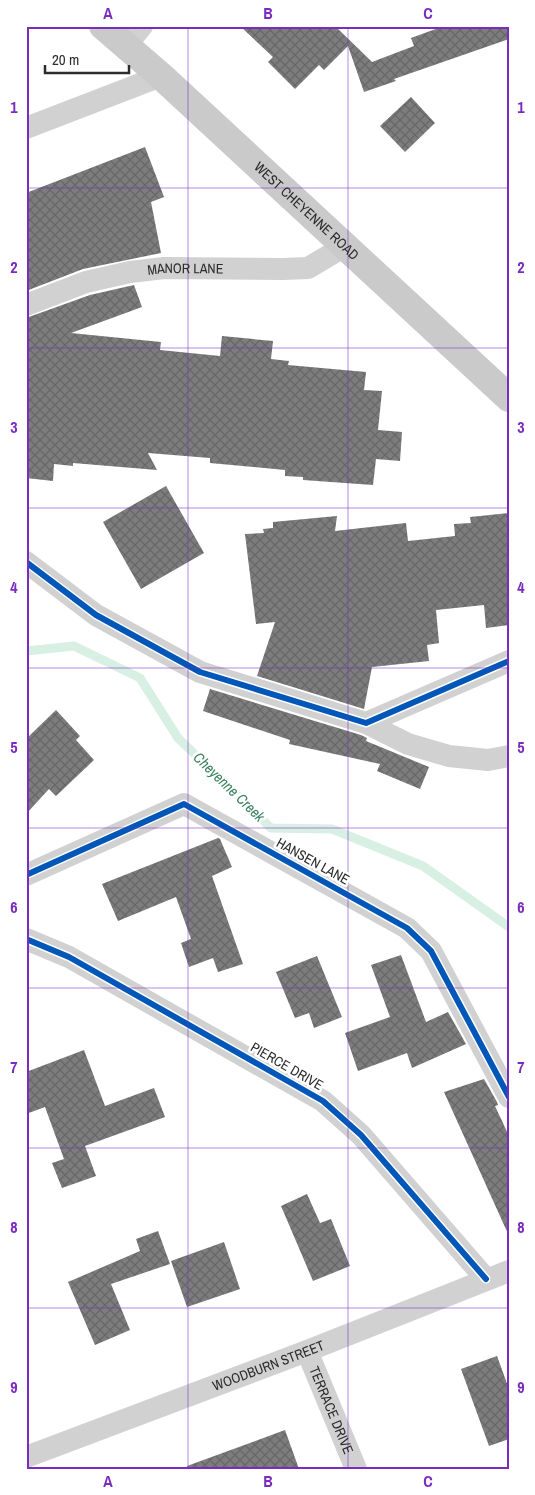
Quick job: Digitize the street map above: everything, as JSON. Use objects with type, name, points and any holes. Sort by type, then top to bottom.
[{"type":"main road","name":"WEST CHEYENNE ROAD","points":[[103,26],[134,36],[161,76],[509,398]]},
{"type":"street","points":[[26,128],[161,76]]},
{"type":"street","name":"MANOR LANE","points":[[26,305],[86,282],[130,272],[164,268],[308,268],[345,246]]},
{"type":"street","points":[[26,562],[96,615],[200,672],[366,723],[408,744],[449,756],[488,760],[509,756]]},
{"type":"street","points":[[366,723],[509,661]]},
{"type":"street","name":"HANSEN LANE","points":[[26,875],[184,804],[407,928],[431,951],[509,1097]]},
{"type":"street","name":"PIERCE DRIVE","points":[[26,939],[69,957],[323,1101],[361,1135],[486,1279]]},
{"type":"street","name":"WOODBURN STREET","points":[[26,1457],[307,1351],[509,1271]]},
{"type":"street","name":"TERRACE DRIVE","points":[[307,1351],[356,1469]]},
{"type":"building","points":[[240,26],[335,26],[372,62],[414,46],[411,38],[444,26],[509,26],[509,39],[394,79],[396,81],[364,92],[348,46],[324,70],[319,65],[295,89],[268,62],[273,57]]},
{"type":"building","points":[[411,97],[435,123],[405,152],[380,126]]},
{"type":"building","points":[[145,147],[164,197],[151,202],[161,253],[83,269],[26,291],[26,193]]},
{"type":"building","points":[[134,285],[142,307],[71,333],[161,342],[160,350],[220,356],[222,336],[273,341],[271,359],[289,361],[288,365],[366,372],[364,390],[382,391],[378,430],[402,432],[400,461],[376,459],[373,485],[303,480],[303,477],[285,476],[285,470],[210,463],[210,458],[148,453],[157,470],[73,463],[73,466],[54,464],[53,481],[26,478],[26,318],[90,295]]},
{"type":"building","points":[[166,486],[204,553],[141,589],[103,522]]},
{"type":"building","points":[[509,513],[509,625],[486,628],[484,605],[436,610],[439,643],[427,645],[429,661],[372,667],[364,709],[257,676],[275,622],[256,624],[245,534],[264,533],[263,529],[273,528],[273,522],[337,516],[335,531],[406,523],[408,541],[455,536],[454,524],[471,523],[470,517]]},
{"type":"building","points":[[210,689],[361,735],[367,738],[366,741],[429,767],[420,789],[377,771],[380,764],[289,744],[290,740],[203,711]]},
{"type":"building","points":[[56,710],[80,736],[76,740],[94,760],[56,796],[49,789],[26,814],[26,739]]},
{"type":"building","points":[[218,838],[232,867],[212,876],[243,964],[218,972],[213,958],[189,967],[181,943],[191,939],[176,897],[118,921],[102,884]]},
{"type":"building","points":[[401,955],[426,1022],[448,1012],[466,1044],[412,1068],[407,1053],[358,1071],[345,1033],[390,1017],[371,965]]},
{"type":"building","points":[[317,956],[342,1017],[314,1028],[309,1013],[295,1018],[276,972]]},
{"type":"building","points":[[84,1050],[105,1106],[154,1088],[165,1117],[85,1146],[96,1176],[62,1188],[52,1163],[64,1159],[45,1107],[26,1114],[26,1072]]},
{"type":"building","points":[[484,1079],[497,1102],[498,1105],[495,1106],[509,1136],[509,1236],[444,1092]]},
{"type":"building","points":[[307,1194],[320,1223],[331,1219],[350,1266],[313,1281],[281,1206]]},
{"type":"building","points":[[158,1231],[170,1264],[111,1284],[130,1330],[95,1345],[68,1282],[140,1251],[136,1239]]},
{"type":"building","points":[[224,1242],[240,1289],[187,1307],[171,1261]]},
{"type":"building","points":[[497,1356],[509,1389],[509,1439],[489,1446],[461,1369]]},
{"type":"building","points":[[285,1430],[299,1469],[188,1469],[187,1466]]},
{"type":"waterway","name":"Cheyenne Creek","points":[[26,651],[74,646],[140,678],[178,738],[271,828],[332,829],[423,866],[509,927]]},
{"type":"cycle path","points":[[26,562],[96,615],[200,672],[366,723],[509,661]]},
{"type":"cycle path","points":[[26,875],[184,804],[407,928],[431,951],[509,1097]]},
{"type":"cycle path","points":[[26,939],[69,957],[323,1101],[361,1135],[486,1279]]}]
